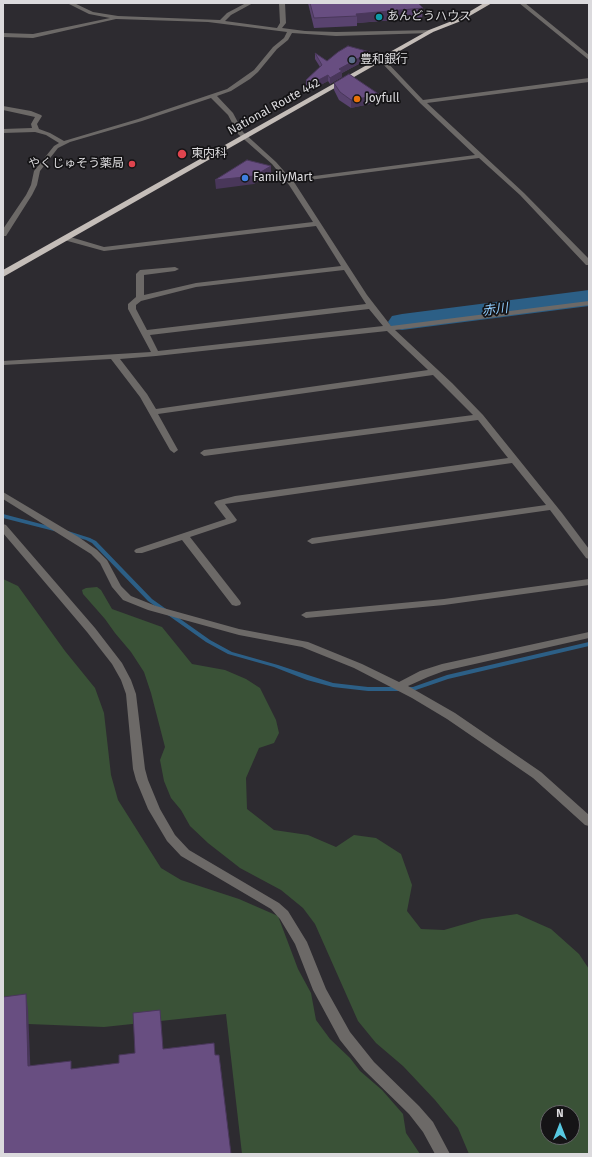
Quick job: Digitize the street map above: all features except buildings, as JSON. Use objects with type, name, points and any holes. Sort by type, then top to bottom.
[{"type":"highway","name":"National Route 442","points":[[431,31],[459,20],[489,3]]},
{"type":"highway","name":"National Route 442","points":[[3,274],[382,60],[431,31],[454,13]]},
{"type":"street","points":[[70,3],[91,13],[118,18],[222,21],[278,30],[336,34],[431,31]]},
{"type":"street","points":[[222,21],[229,14],[250,3]]},
{"type":"street","points":[[278,30],[283,23],[282,3]]},
{"type":"street","points":[[522,3],[589,58]]},
{"type":"street","points":[[3,35],[37,35],[118,18]]},
{"type":"street","points":[[3,234],[27,199],[34,185],[37,171],[52,150],[63,143],[213,96],[235,87],[259,68],[276,46],[286,39],[290,31]]},
{"type":"street","points":[[382,60],[422,102],[522,194],[589,263]]},
{"type":"street","points":[[422,102],[589,80]]},
{"type":"street","points":[[213,96],[231,114],[244,138],[274,163],[289,181],[345,268],[388,328],[480,417],[589,556]]},
{"type":"street","points":[[3,108],[39,116],[34,124],[36,130]]},
{"type":"street","points":[[3,131],[36,130],[48,134],[63,143]]},
{"type":"street","points":[[289,181],[479,156]]},
{"type":"street","points":[[67,238],[104,249],[318,224]]},
{"type":"street","points":[[140,298],[140,274],[143,272],[174,268]]},
{"type":"street","points":[[156,354],[132,309],[135,301],[140,298],[196,285],[345,268]]},
{"type":"street","points":[[3,363],[156,354],[388,328],[589,303]]},
{"type":"street","points":[[145,333],[371,306]]},
{"type":"street","points":[[114,357],[154,412],[174,450]]},
{"type":"street","points":[[154,412],[434,372]]},
{"type":"street","points":[[204,454],[480,417]]},
{"type":"street","points":[[139,551],[232,520],[219,503],[235,499],[515,460]]},
{"type":"street","points":[[3,495],[94,552],[104,562],[121,592],[127,598],[138,604],[251,635],[304,644],[347,661],[436,706],[537,775],[589,822]]},
{"type":"street","points":[[312,540],[403,529],[552,507]]},
{"type":"street","points":[[3,527],[91,630],[117,663],[126,680],[131,694],[139,769],[142,780],[163,827],[185,853],[275,906],[284,915],[301,942],[320,990],[345,1036],[369,1066],[414,1110],[428,1127],[443,1154]]},
{"type":"street","points":[[184,536],[236,604]]},
{"type":"street","points":[[306,615],[458,600],[589,582]]},
{"type":"street","points":[[398,686],[424,674],[442,668],[589,635]]},
{"type":"green space","points":[[3,579],[18,586],[65,651],[95,688],[104,713],[111,775],[118,800],[161,868],[181,880],[239,899],[278,916],[298,969],[311,993],[316,1020],[330,1039],[350,1058],[360,1071],[382,1090],[403,1114],[406,1133],[420,1154],[242,1154],[226,1014],[104,1027],[3,1023]]},
{"type":"green space","points":[[97,587],[101,590],[112,609],[162,627],[192,664],[225,670],[246,679],[260,688],[276,720],[279,733],[274,743],[259,748],[246,778],[247,809],[274,830],[308,835],[336,847],[354,835],[376,838],[401,854],[412,885],[407,911],[421,929],[444,930],[482,919],[517,914],[551,929],[579,954],[589,969],[589,1154],[469,1154],[458,1128],[435,1100],[403,1066],[376,1043],[358,1021],[315,924],[303,908],[281,890],[240,868],[208,843],[190,826],[181,810],[171,798],[164,781],[160,760],[165,747],[144,672],[131,652],[83,594],[82,590]]},
{"type":"waterway","name":"赤川","points":[[402,322],[589,298]]},
{"type":"waterway","points":[[3,516],[58,530]]},
{"type":"waterway","points":[[68,533],[94,542],[150,600],[208,641],[230,653],[276,666],[333,685],[368,689],[413,689],[447,677],[589,644]]},
{"type":"place","name":"あんどうハウス","points":[[379,17]]},
{"type":"place","name":"豊和銀行","points":[[352,60]]},
{"type":"place","name":"Joyfull","points":[[357,99]]},
{"type":"place","name":"東内科","points":[[182,154]]},
{"type":"place","name":"やくじゅそう薬局","points":[[132,164]]},
{"type":"place","name":"FamilyMart","points":[[245,178]]}]
